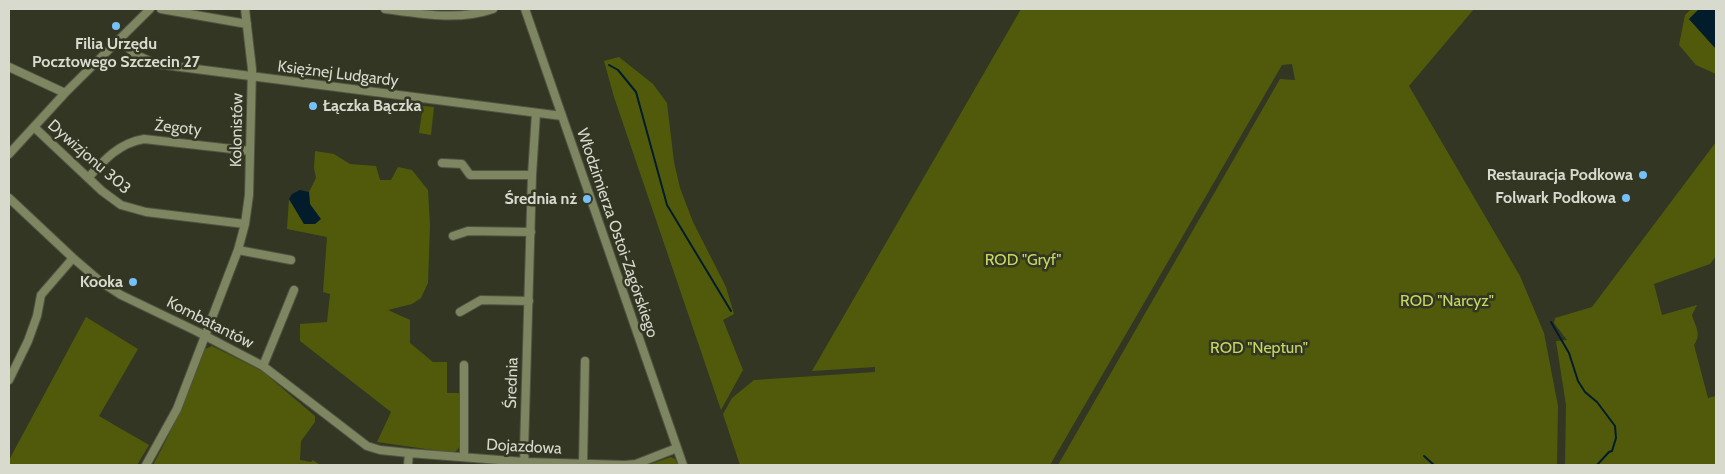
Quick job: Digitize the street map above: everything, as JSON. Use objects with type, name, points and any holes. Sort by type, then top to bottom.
[{"type":"street","points":[[9,154],[12,145],[34,127],[65,93],[150,9]]},
{"type":"street","points":[[162,9],[247,24]]},
{"type":"street","name":"Kolonistów","points":[[146,465],[173,416],[238,250],[245,224],[249,195],[252,76],[245,9]]},
{"type":"street","points":[[385,9],[449,16],[493,9]]},
{"type":"street","name":"Włodzimierza Ostoi-Zagórskiego","points":[[525,9],[683,465]]},
{"type":"street","name":"Księżnej Ludgardy","points":[[119,39],[136,55],[152,63],[562,116]]},
{"type":"street","points":[[9,67],[65,93]]},
{"type":"street","name":"Średnia","points":[[525,463],[532,175],[536,112]]},
{"type":"street","name":"Dywizjonu 303","points":[[34,127],[115,201],[132,209],[245,224]]},
{"type":"street","name":"Żegoty","points":[[88,178],[115,150],[127,143],[144,139],[250,150]]},
{"type":"street","points":[[442,163],[462,164],[470,175],[532,175]]},
{"type":"street","name":"Kombatantów","points":[[9,198],[96,279],[263,366],[367,446],[380,450],[409,453]]},
{"type":"street","points":[[453,236],[468,231],[531,232]]},
{"type":"street","points":[[238,250],[291,260]]},
{"type":"street","points":[[9,380],[31,334],[41,295],[73,258]]},
{"type":"street","points":[[263,366],[294,290]]},
{"type":"street","points":[[460,312],[481,300],[529,301]]},
{"type":"street","name":"Dojazdowa","points":[[583,464],[585,361]]},
{"type":"street","name":"Dojazdowa","points":[[464,365],[464,457]]},
{"type":"street","name":"Dojazdowa","points":[[409,453],[525,463],[627,465],[677,448]]},
{"type":"street","points":[[408,465],[409,453]]},
{"type":"green space","points":[[1021,9],[1474,9],[1409,86],[1520,276],[1544,333],[1558,406],[1557,465],[1058,465],[1280,79],[1295,80],[1292,64],[1282,65],[1050,465],[740,465],[723,414],[732,398],[754,380],[875,372],[875,367],[812,371]]},
{"type":"green space","points":[[1691,9],[1699,9],[1689,19],[1716,49],[1716,74],[1696,65],[1679,45],[1685,15]]},
{"type":"green space","points":[[619,57],[653,84],[667,103],[674,162],[680,188],[693,222],[726,287],[734,314],[723,320],[743,370],[721,410],[614,97],[604,61]]},
{"type":"green space","points":[[423,106],[434,107],[431,135],[419,133]]},
{"type":"green space","points":[[1716,142],[1716,256],[1710,264],[1654,284],[1662,315],[1697,305],[1692,315],[1698,334],[1694,345],[1708,398],[1716,396],[1716,465],[1565,465],[1566,405],[1556,341],[1567,340],[1554,323],[1555,318],[1592,307]]},
{"type":"green space","points":[[315,151],[334,154],[350,164],[376,166],[380,180],[391,180],[398,167],[412,170],[428,190],[430,225],[428,283],[421,298],[412,304],[388,310],[410,320],[410,343],[433,362],[447,362],[447,393],[461,394],[461,442],[454,453],[377,442],[391,412],[300,341],[300,324],[327,322],[330,294],[323,292],[327,237],[287,229],[289,199],[304,224],[310,204],[309,192],[316,178],[314,168]]},
{"type":"green space","points":[[86,317],[138,349],[99,416],[149,445],[137,465],[9,465],[9,460]]},
{"type":"green space","points":[[212,346],[262,371],[315,416],[315,422],[301,441],[300,460],[311,462],[313,460],[320,465],[153,465],[194,379],[205,349]]},
{"type":"green space","points":[[671,457],[675,459],[678,465],[648,465]]},
{"type":"water","points":[[1699,9],[1716,9],[1716,49],[1689,19]]},
{"type":"water","points":[[300,190],[309,192],[310,204],[321,219],[315,224],[304,224],[289,199],[292,194]]},
{"type":"waterway","points":[[609,65],[618,70],[636,92],[667,205],[731,311]]},
{"type":"waterway","points":[[1551,322],[1569,353],[1578,381],[1585,392],[1597,402],[1615,426],[1616,438],[1612,451],[1597,465]]},
{"type":"waterway","points":[[1424,456],[1434,465]]},
{"type":"place","name":"Filia Urzędu Pocztowego Szczecin 27","points":[[116,26]]},
{"type":"place","name":"Łączka Bączka","points":[[313,106]]},
{"type":"place","name":"Restauracja Podkowa","points":[[1643,175]]},
{"type":"place","name":"Folwark Podkowa","points":[[1626,198]]},
{"type":"place","name":"Średnia nż","points":[[587,199]]},
{"type":"place","name":"Kooka","points":[[133,282]]},
{"type":"park label","name":"ROD \"Gryf\"","points":[[1023,260]]},
{"type":"park label","name":"ROD \"Narcyz\"","points":[[1447,301]]},
{"type":"park label","name":"ROD \"Neptun\"","points":[[1259,348]]}]
